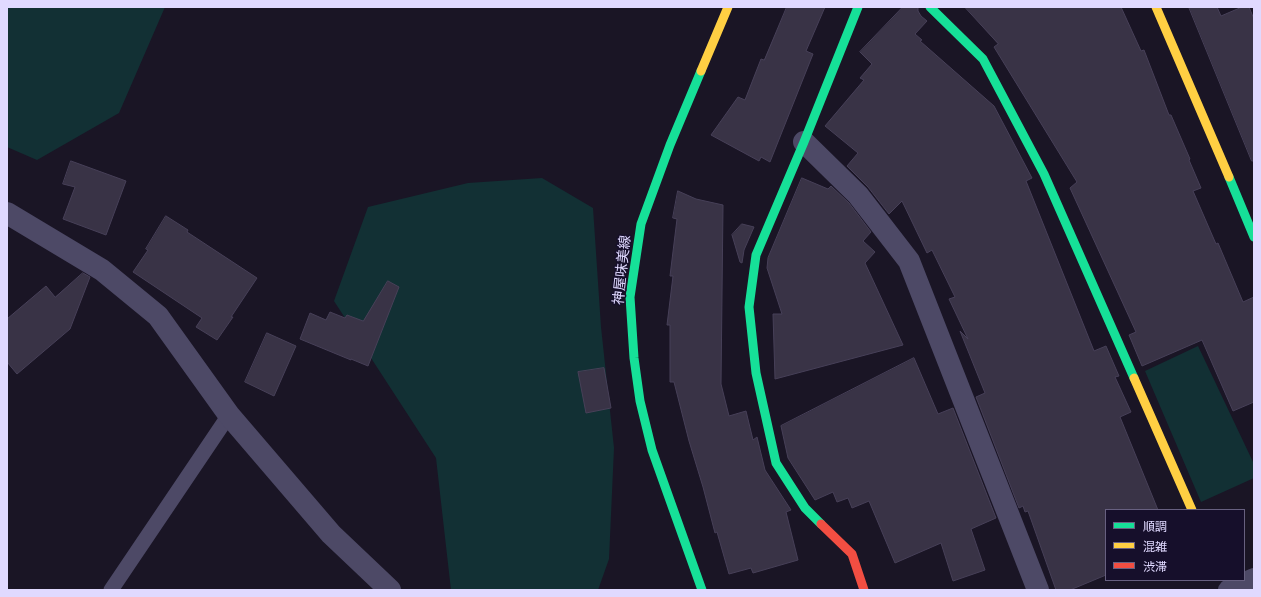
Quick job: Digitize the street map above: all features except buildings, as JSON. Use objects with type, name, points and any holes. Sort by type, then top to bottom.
[{"type":"street","name":"神屋味美線","points":[[702,590],[652,450],[640,401],[634,358],[630,297],[641,224],[670,144],[728,7]]},
{"type":"street","points":[[858,7],[804,142],[756,255],[749,307],[756,373],[776,463],[805,508],[852,554],[864,590]]},
{"type":"street","points":[[930,7],[983,59],[1044,174],[1192,509]]},
{"type":"street","points":[[1156,7],[1254,237]]},
{"type":"street","points":[[804,142],[858,195],[909,261],[1038,590]]},
{"type":"street","points":[[7,212],[102,270],[158,316],[229,415],[330,534],[390,590]]},
{"type":"street","points":[[1223,581],[1228,590],[1254,579]]},
{"type":"lane","points":[[111,590],[229,415]]},
{"type":"green space","points":[[7,7],[165,7],[119,113],[37,160],[7,147]]},
{"type":"green space","points":[[542,178],[593,208],[601,327],[614,448],[609,559],[598,590],[451,590],[436,458],[334,301],[368,207],[468,183]]},
{"type":"green space","points":[[1198,346],[1254,464],[1254,478],[1201,502],[1145,371]]},
{"type":"traffic: fast","points":[[821,524],[805,508],[776,463],[756,373],[749,307],[756,255],[804,142],[858,7]]},
{"type":"traffic: fast","points":[[930,7],[983,59],[1044,174],[1134,378]]},
{"type":"traffic: fast","points":[[701,71],[670,145],[641,224],[630,297],[634,358],[640,401],[652,450],[702,590]]},
{"type":"traffic: fast","points":[[1229,177],[1254,237]]},
{"type":"traffic: slow","points":[[701,71],[728,7]]},
{"type":"traffic: slow","points":[[1156,7],[1229,177]]},
{"type":"traffic: slow","points":[[1134,378],[1192,509]]},
{"type":"traffic: jam","points":[[821,524],[852,554],[864,590]]}]
